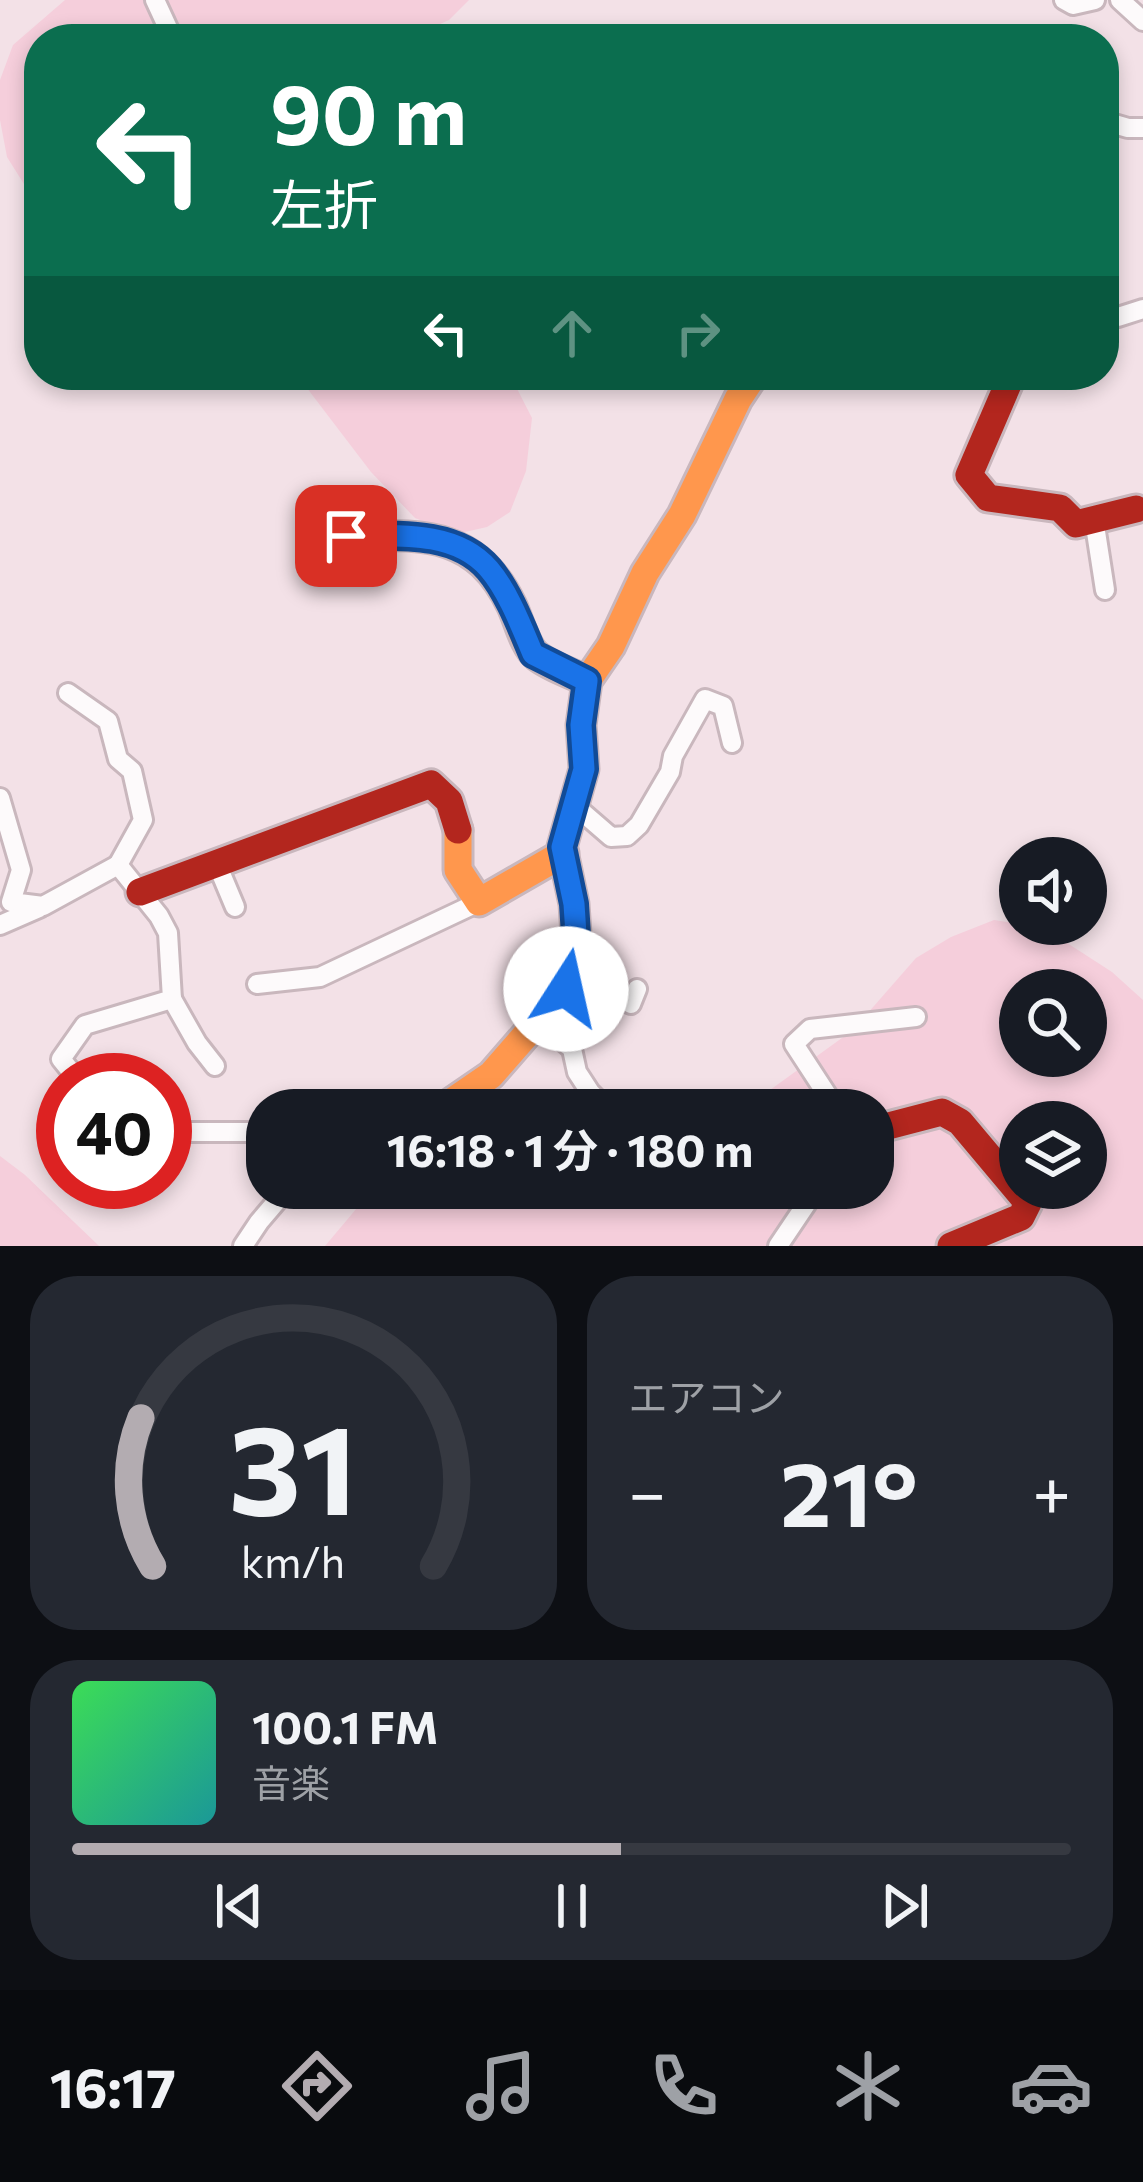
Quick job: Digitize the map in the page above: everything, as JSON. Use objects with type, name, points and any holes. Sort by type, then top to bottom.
[{"type":"street","points":[[1064,0],[1073,5],[1095,0]]},
{"type":"street","points":[[1120,0],[1143,21]]},
{"type":"street","points":[[546,1026],[566,989],[577,950],[574,904],[562,847],[584,769],[581,725],[587,681],[682,515],[743,390]]},
{"type":"street","points":[[1006,390],[969,476],[988,498],[1060,508],[1076,524],[1136,508]]},
{"type":"street","points":[[1094,519],[1105,590]]},
{"type":"street","points":[[346,536],[411,536],[443,541],[473,555],[490,570],[533,654],[587,681]]},
{"type":"street","points":[[0,925],[118,865],[143,820],[132,772],[118,759],[108,722],[68,693]]},
{"type":"street","points":[[574,805],[611,837],[627,836],[670,772],[673,756],[705,700],[723,706],[732,743]]},
{"type":"street","points":[[140,892],[431,784],[449,801],[458,823],[458,869],[479,902]]},
{"type":"street","points":[[0,798],[21,870],[11,902],[44,906]]},
{"type":"street","points":[[257,984],[320,977],[479,902],[563,853]]},
{"type":"street","points":[[217,864],[235,907]]},
{"type":"street","points":[[118,865],[168,933],[172,999],[214,1066]]},
{"type":"street","points":[[471,1089],[587,989],[603,990],[631,1004],[637,989]]},
{"type":"street","points":[[119,990],[126,1013]]},
{"type":"street","points":[[823,1089],[794,1044],[810,1029],[908,1018],[896,996]]},
{"type":"street","points":[[65,1053],[86,1025],[172,999]]},
{"type":"street","points":[[546,1026],[572,1049],[577,1072],[588,1089]]},
{"type":"street","points":[[894,1125],[942,1112],[960,1122],[1028,1203],[1021,1216],[951,1246]]},
{"type":"street","points":[[192,1132],[246,1132]]},
{"type":"street","points":[[243,1246],[272,1209]]},
{"type":"street","points":[[778,1246],[803,1209]]},
{"type":"shaded area","points":[[65,0],[469,0],[440,24],[37,24]]},
{"type":"shaded area","points":[[24,35],[24,184],[7,157],[0,120],[0,80],[13,45]]},
{"type":"shaded area","points":[[308,390],[518,390],[532,418],[526,471],[510,512],[487,527],[456,534],[415,518],[371,472]]},
{"type":"shaded area","points":[[999,921],[999,945],[1070,945],[1112,972],[1143,1000],[1143,1246],[325,1246],[356,1209],[894,1209],[894,1089],[771,1089],[853,1030],[916,958],[951,937]]},
{"type":"shaded area","points":[[0,1156],[36,1186],[36,1209],[60,1209],[99,1246],[0,1246]]},
{"type":"traffic: slow","points":[[471,1089],[491,1075],[566,989],[577,950],[574,904],[562,847],[584,769],[581,725],[587,681],[682,515],[744,390]]},
{"type":"traffic: slow","points":[[346,536],[422,537],[463,550],[497,581],[533,652],[587,681]]},
{"type":"traffic: slow","points":[[458,830],[458,870],[479,902],[564,853]]},
{"type":"traffic: jam","points":[[1006,390],[969,475],[988,498],[1060,508],[1076,524],[1136,509]]},
{"type":"traffic: jam","points":[[140,892],[431,784],[449,801],[458,830]]},
{"type":"traffic: jam","points":[[894,1125],[942,1112],[960,1122],[1028,1203],[1021,1217],[951,1246]]},
{"type":"route","points":[[346,536],[411,536],[443,541],[473,555],[490,570],[533,654],[587,681],[581,725],[584,769],[562,847],[574,904],[577,950],[566,989]]}]
